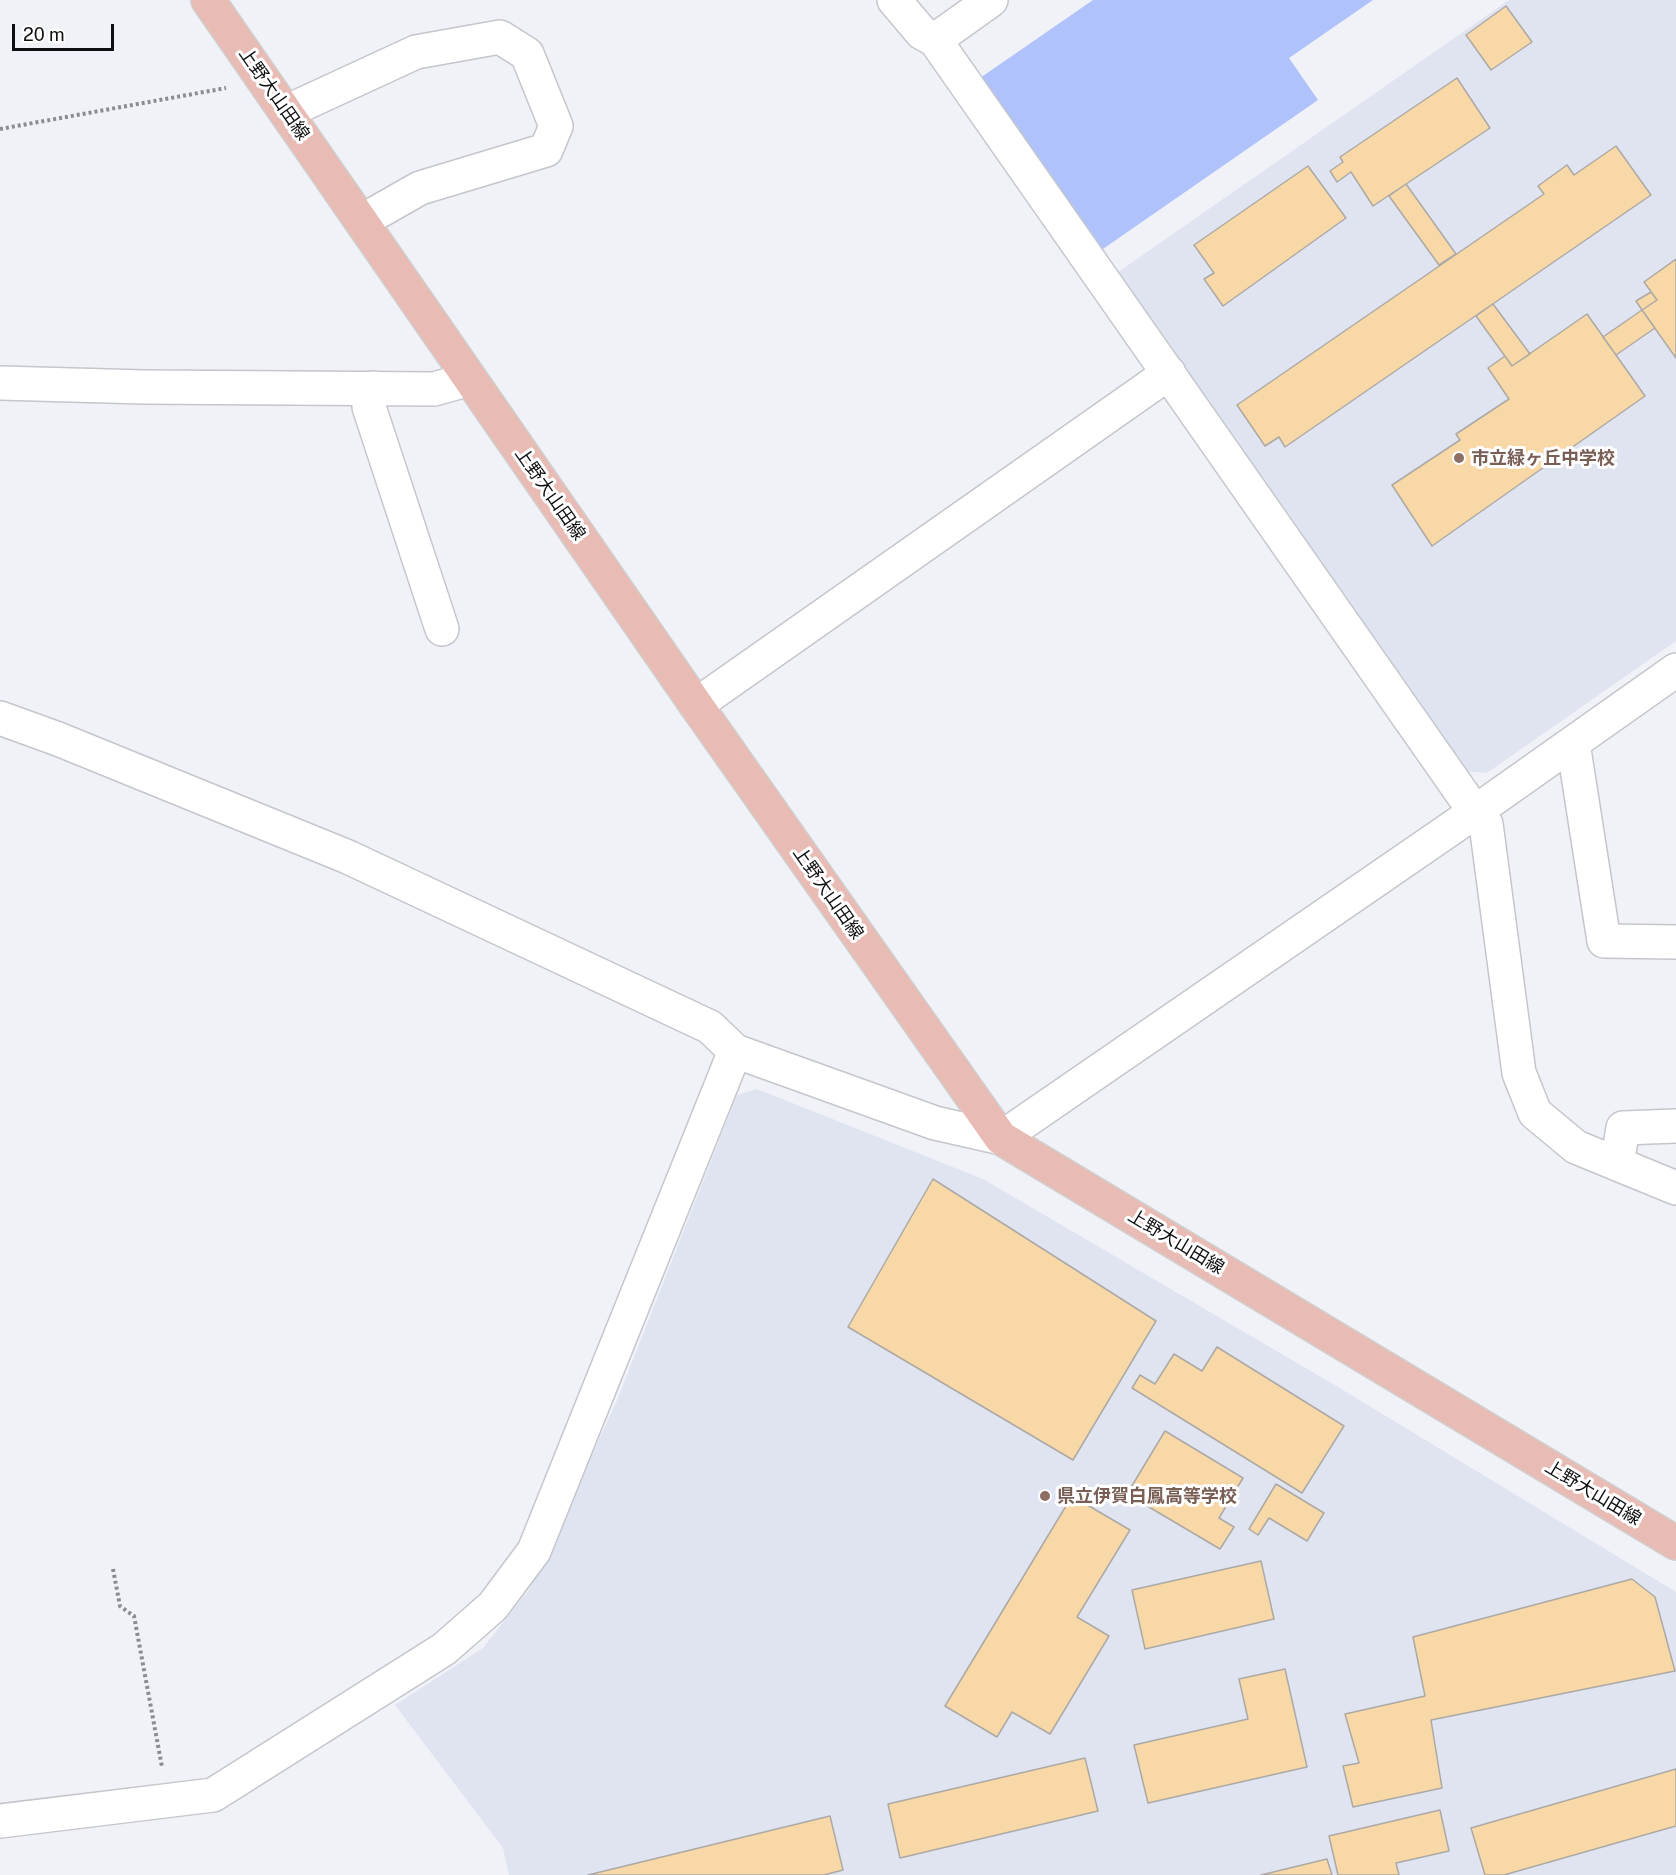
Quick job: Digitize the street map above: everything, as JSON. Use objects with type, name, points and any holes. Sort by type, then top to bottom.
[{"type":"main road","name":"上野大山田線","points":[[208,0],[696,705],[1001,1138],[1676,1543]]},
{"type":"street","points":[[894,0],[922,33],[934,40],[1475,812],[1486,824],[1519,1073],[1535,1113],[1576,1147],[1676,1188]]},
{"type":"street","points":[[934,40],[991,0]]},
{"type":"street","points":[[286,112],[416,52],[500,37],[527,54],[556,126],[546,150],[420,188],[362,221]]},
{"type":"street","points":[[696,705],[1169,373]]},
{"type":"street","points":[[0,382],[144,387],[435,389],[470,379]]},
{"type":"street","points":[[372,388],[369,407],[442,629]]},
{"type":"street","points":[[0,718],[58,739],[348,857],[710,1027],[735,1051],[935,1123],[1001,1138],[1475,812],[1676,670]]},
{"type":"street","points":[[1573,743],[1604,941],[1676,942]]},
{"type":"street","points":[[0,1821],[213,1794],[444,1649],[493,1606],[534,1551],[735,1051]]},
{"type":"street","points":[[1617,1164],[1623,1128],[1676,1126]]},
{"type":"path","points":[[0,129],[228,87],[258,71]]},
{"type":"path","points":[[113,1569],[120,1606],[134,1616],[168,1800]]},
{"type":"shaded area","points":[[1093,0],[1373,0],[1289,58],[1318,100],[1100,251],[980,78]]},
{"type":"shaded area","name":"市立緑ヶ丘中学校","points":[[1509,0],[1676,0],[1676,641],[1487,773],[1461,771],[1114,275]]},
{"type":"shaded area","name":"県立伊賀白鳳高等学校","points":[[757,1089],[983,1179],[1338,1387],[1676,1592],[1676,1875],[509,1875],[503,1848],[395,1705],[483,1648],[528,1591],[616,1403],[737,1095]]},
{"type":"building","points":[[1506,6],[1532,42],[1491,70],[1466,35]]},
{"type":"building","points":[[1457,78],[1490,128],[1373,206],[1351,172],[1337,182],[1330,171],[1343,162],[1340,157]]},
{"type":"building","points":[[1616,146],[1651,195],[1285,447],[1279,437],[1265,446],[1237,405],[1544,194],[1538,186],[1567,165],[1574,175]]},
{"type":"building","points":[[1308,166],[1346,218],[1223,306],[1204,279],[1214,273],[1194,245]]},
{"type":"building","points":[[1406,184],[1456,254],[1439,265],[1389,196]]},
{"type":"building","points":[[1676,259],[1676,358],[1642,310],[1657,300],[1644,282]]},
{"type":"building","points":[[1651,292],[1657,300],[1642,310],[1636,301]]},
{"type":"building","points":[[1493,304],[1530,354],[1512,366],[1476,316]]},
{"type":"building","points":[[1642,310],[1655,328],[1616,355],[1603,337]]},
{"type":"building","points":[[1587,314],[1645,396],[1432,546],[1392,485],[1460,440],[1456,434],[1509,399],[1488,368],[1505,356],[1512,366]]},
{"type":"building","points":[[933,1179],[1156,1321],[1073,1460],[848,1327]]},
{"type":"building","points":[[1217,1347],[1344,1426],[1302,1493],[1132,1388],[1140,1375],[1155,1384],[1174,1354],[1202,1371]]},
{"type":"building","points":[[1165,1431],[1243,1478],[1219,1518],[1234,1527],[1220,1549],[1127,1494]]},
{"type":"building","points":[[1276,1484],[1324,1513],[1307,1541],[1269,1518],[1258,1535],[1249,1529]]},
{"type":"building","points":[[1072,1496],[1130,1530],[1077,1617],[1109,1636],[1050,1734],[1012,1712],[997,1737],[945,1706]]},
{"type":"building","points":[[1261,1561],[1274,1619],[1145,1649],[1132,1590]]},
{"type":"building","points":[[1632,1579],[1655,1597],[1675,1671],[1431,1720],[1442,1788],[1353,1807],[1343,1766],[1359,1763],[1345,1714],[1425,1696],[1413,1637]]},
{"type":"building","points":[[1285,1669],[1307,1767],[1148,1803],[1134,1745],[1248,1719],[1239,1679]]},
{"type":"building","points":[[1085,1758],[1098,1811],[900,1858],[888,1804]]},
{"type":"building","points":[[1676,1769],[1676,1826],[1504,1875],[1485,1875],[1471,1828]]},
{"type":"building","points":[[1440,1810],[1449,1851],[1396,1863],[1399,1875],[1338,1875],[1329,1836]]},
{"type":"building","points":[[830,1816],[843,1870],[824,1875],[588,1875]]},
{"type":"building","points":[[1327,1859],[1332,1875],[1261,1875]]},
{"type":"place","name":"市立緑ヶ丘中学校","points":[[1459,458]]},
{"type":"place","name":"県立伊賀白鳳高等学校","points":[[1045,1496]]}]
